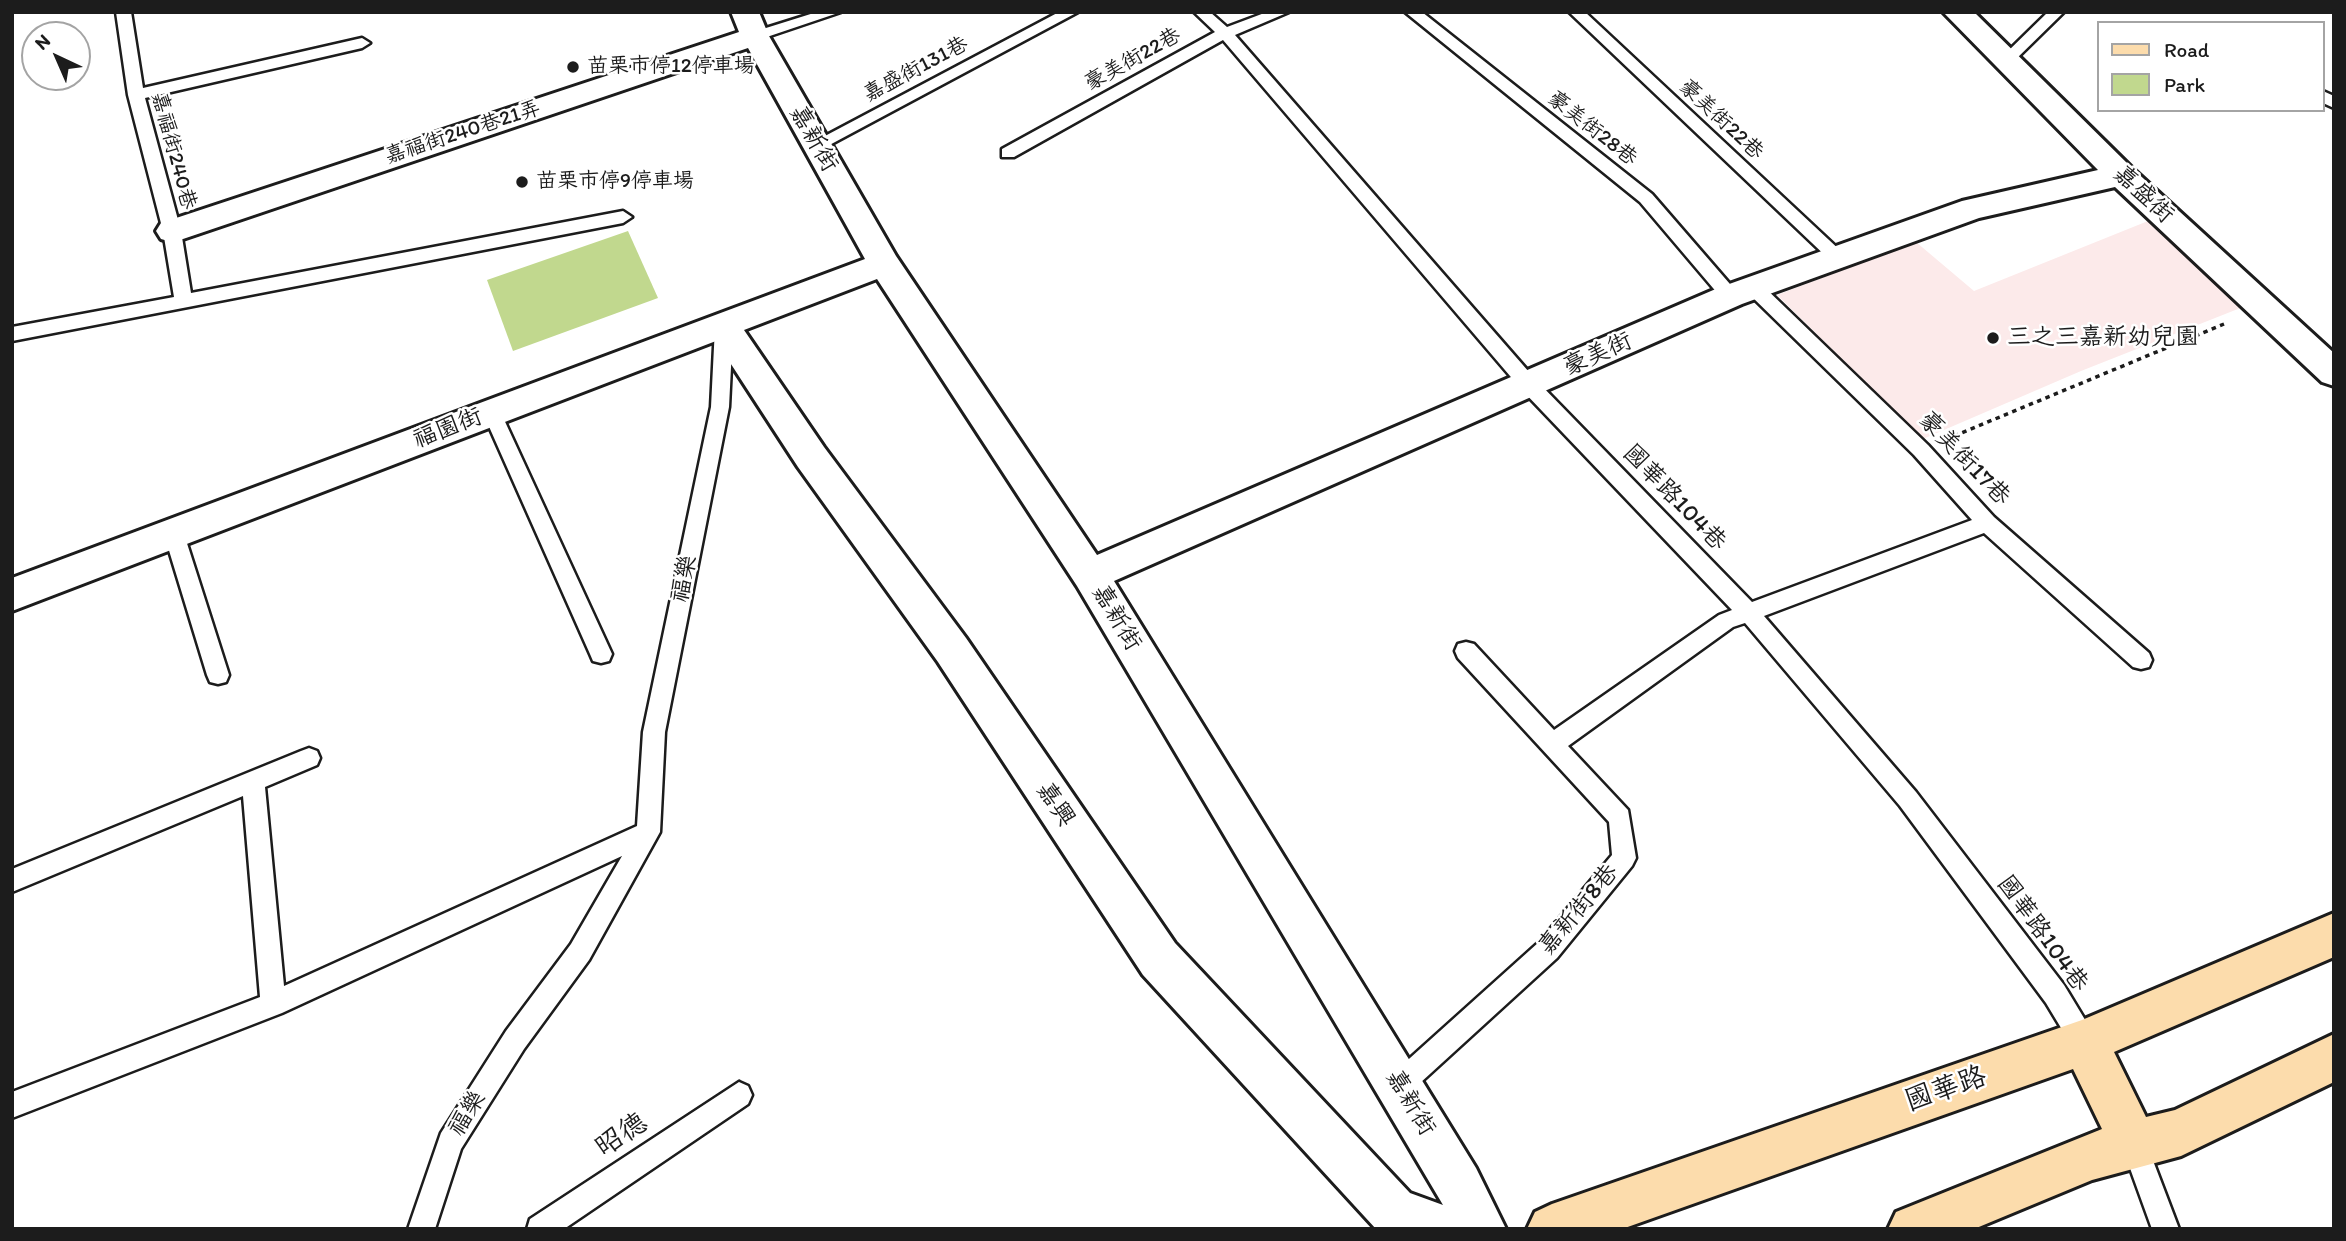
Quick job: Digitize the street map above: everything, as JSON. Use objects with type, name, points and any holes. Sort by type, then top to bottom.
[{"type":"main road","name":"國華路","points":[[1552,1229],[2084,1042],[2334,935]]},
{"type":"main road","points":[[2084,1042],[2135,1146]]},
{"type":"main road","points":[[1913,1229],[2092,1156],[2181,1132],[2334,1057]]},
{"type":"street","name":"嘉盛街","points":[[1957,12],[2008,59],[2121,175],[2334,373]]},
{"type":"street","name":"嘉新街","points":[[750,24],[884,264],[1090,575],[1399,1085],[1481,1229]]},
{"type":"street","name":"嘉福街240巷21弄","points":[[172,230],[750,24]]},
{"type":"street","name":"豪美街","points":[[1090,575],[1742,292],[1973,209],[2121,175]]},
{"type":"street","name":"福園街","points":[[12,595],[724,327],[884,264]]},
{"type":"street","name":"嘉興","points":[[724,327],[811,457],[952,650],[1159,959],[1394,1212],[1442,1229]]},
{"type":"lane","name":"嘉福街240巷","points":[[122,12],[136,94],[172,230],[183,299]]},
{"type":"lane","points":[[750,24],[834,12]]},
{"type":"lane","name":"嘉盛街131巷","points":[[817,145],[1071,12]]},
{"type":"lane","name":"國華路104巷","points":[[1201,12],[1225,33],[1529,386],[1747,611],[1908,799],[2055,993],[2084,1042]]},
{"type":"lane","name":"豪美街22巷","points":[[1009,153],[1225,33],[1282,12]]},
{"type":"lane","name":"豪美街28巷","points":[[1412,12],[1646,198],[1742,292]]},
{"type":"lane","name":"豪美街22巷","points":[[1576,12],[1838,258]]},
{"type":"lane","points":[[2008,59],[2057,12]]},
{"type":"lane","points":[[136,94],[362,43]]},
{"type":"lane","points":[[12,334],[183,299],[622,218]]},
{"type":"lane","name":"豪美街17巷","points":[[1742,292],[1921,450],[1987,523],[2141,660]]},
{"type":"lane","name":"福樂","points":[[421,1229],[450,1142],[514,1040],[580,952],[648,832],[654,732],[720,407],[724,327]]},
{"type":"lane","points":[[492,413],[601,654]]},
{"type":"lane","points":[[1551,745],[1726,621],[1987,523]]},
{"type":"lane","points":[[174,534],[218,675]]},
{"type":"lane","name":"嘉新街8巷","points":[[1399,1085],[1548,950],[1624,858],[1620,818],[1466,651]]},
{"type":"lane","points":[[12,881],[309,758]]},
{"type":"lane","points":[[253,782],[273,1004]]},
{"type":"lane","points":[[12,1105],[273,1004],[648,832]]},
{"type":"lane","name":"昭德","points":[[540,1229],[739,1096]]},
{"type":"lane","points":[[2135,1146],[2166,1229]]},
{"type":"path","points":[[1921,450],[2264,307]]},
{"type":"shaded area","name":"三之三嘉新幼兒園","points":[[2148,221],[2248,305],[2081,371],[1923,439],[1777,295],[1916,242],[1974,291]]},
{"type":"green space","points":[[628,231],[658,298],[513,351],[487,280]]},
{"type":"place","name":"苗栗市停12停車場","points":[[573,67]]},
{"type":"place","name":"苗栗市停9停車場","points":[[522,182]]},
{"type":"place","name":"三之三嘉新幼兒園","points":[[1993,338]]}]
